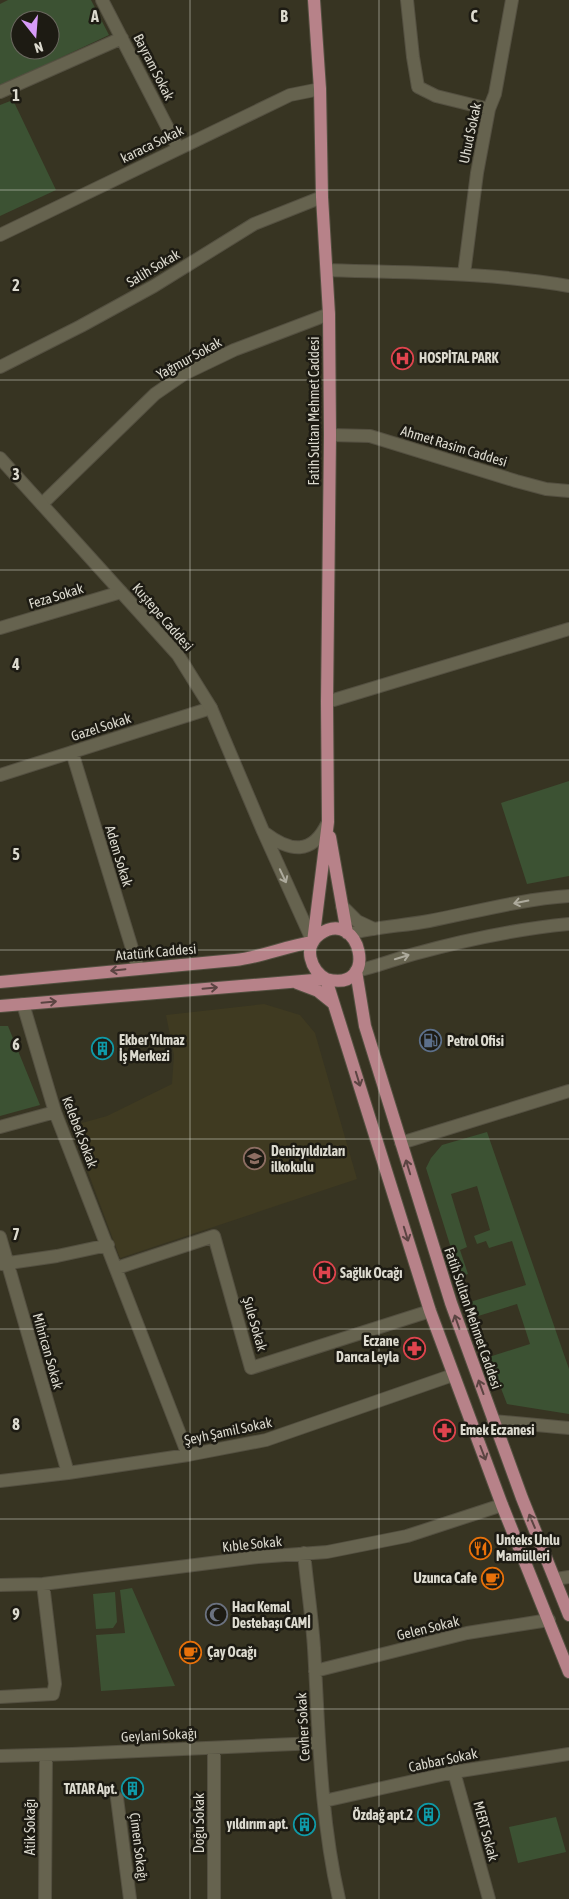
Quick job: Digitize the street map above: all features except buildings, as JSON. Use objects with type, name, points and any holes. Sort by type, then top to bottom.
[{"type":"main road","name":"Fatih Sultan Mehmet Caddesi","points":[[313,942],[328,822],[327,702],[330,435],[329,314],[322,197],[320,89],[314,0]]},
{"type":"main road","name":"Fatih Sultan Mehmet Caddesi","points":[[328,822],[348,934]]},
{"type":"main road","points":[[0,1006],[326,979],[339,980],[346,978],[356,971],[360,958],[354,939],[340,930],[326,931],[320,934],[313,942],[310,954],[312,965],[326,979],[430,1310],[502,1505],[569,1672]]},
{"type":"main road","name":"Atatürk Caddesi","points":[[0,982],[242,959],[313,942]]},
{"type":"main road","name":"Fatih Sultan Mehmet Caddesi","points":[[356,971],[365,1026],[450,1303],[522,1498],[569,1615]]},
{"type":"main road","points":[[287,982],[313,988],[333,1003]]},
{"type":"street","name":"Bayram Sokak","points":[[102,0],[178,148]]},
{"type":"street","points":[[407,0],[418,87],[436,96],[489,109]]},
{"type":"street","name":"Uhud Sokak","points":[[464,274],[477,173],[512,0]]},
{"type":"street","points":[[0,92],[122,38]]},
{"type":"street","name":"karaca Sokak","points":[[0,235],[290,95],[320,89]]},
{"type":"street","name":"Salih Sokak","points":[[0,367],[154,286],[254,224],[322,197]]},
{"type":"street","points":[[327,270],[464,274],[527,279],[569,286]]},
{"type":"street","name":"Yağmur Sokak","points":[[42,504],[155,394],[184,374],[234,350],[329,314]]},
{"type":"street","name":"Ahmet Rasim Caddesi","points":[[330,435],[370,436],[516,481],[546,489],[569,491]]},
{"type":"street","name":"Kuştepe Caddesi","points":[[0,458],[178,655],[211,708],[313,942]]},
{"type":"street","name":"Feza Sokak","points":[[0,628],[121,592]]},
{"type":"street","points":[[327,702],[569,629]]},
{"type":"street","name":"Gazel Sokak","points":[[0,775],[211,708]]},
{"type":"street","name":"Adem Sokak","points":[[72,752],[138,968]]},
{"type":"street","points":[[263,831],[283,845],[298,848],[317,841],[328,822]]},
{"type":"street","points":[[348,934],[374,928],[407,925],[536,899],[569,896]]},
{"type":"street","points":[[342,906],[357,921],[374,928]]},
{"type":"street","points":[[291,946],[300,937],[302,931],[299,909]]},
{"type":"street","points":[[356,971],[418,953],[509,933],[569,924]]},
{"type":"street","points":[[360,995],[366,978],[384,964]]},
{"type":"street","name":"Kelebek Sokak","points":[[23,1004],[55,1112],[108,1244],[188,1455]]},
{"type":"street","points":[[401,1143],[569,1092]]},
{"type":"street","points":[[0,1127],[55,1112]]},
{"type":"street","name":"Şule Sokak","points":[[117,1268],[214,1236],[251,1368],[430,1310]]},
{"type":"street","name":"Mihrican Sokak","points":[[0,1237],[4,1264],[68,1474]]},
{"type":"street","points":[[4,1264],[57,1256],[108,1244]]},
{"type":"street","name":"Şeyh Şamil Sokak","points":[[0,1481],[68,1474],[188,1455],[266,1440],[453,1375]]},
{"type":"street","points":[[493,1421],[569,1428]]},
{"type":"street","name":"Kıble Sokak","points":[[0,1585],[43,1584],[258,1557],[327,1552],[407,1536],[502,1505]]},
{"type":"street","name":"Cevher Sokak","points":[[304,1554],[315,1671],[318,1743],[324,1801],[339,1899]]},
{"type":"street","points":[[556,1579],[569,1577]]},
{"type":"street","points":[[0,1697],[53,1694],[55,1684],[43,1584]]},
{"type":"street","name":"Gelen Sokak","points":[[315,1671],[467,1633],[549,1620]]},
{"type":"street","name":"Geylani Sokağı","points":[[0,1756],[318,1743]]},
{"type":"street","name":"Doğu Sokak","points":[[214,1748],[214,1899]]},
{"type":"street","name":"Cabbar Sokak","points":[[324,1801],[454,1772],[569,1754]]},
{"type":"street","name":"Atik Sokağı","points":[[45,1899],[46,1755]]},
{"type":"street","name":"MERT Sokak","points":[[454,1772],[489,1899]]},
{"type":"street","name":"Çimen Sokağı","points":[[117,1798],[130,1899]]},
{"type":"shaded area","points":[[264,1004],[300,1015],[315,1033],[357,1179],[120,1258],[71,1126],[107,1116],[172,1084],[174,1055],[166,1015]]},
{"type":"green space","points":[[8,0],[91,0],[109,35],[60,58],[60,10],[10,10],[10,60],[56,60],[0,86],[0,4]]},
{"type":"green space","points":[[13,100],[56,190],[0,216],[0,105]]},
{"type":"green space","points":[[569,781],[569,876],[527,884],[501,803]]},
{"type":"green space","points":[[0,1026],[8,1026],[40,1105],[0,1116]]},
{"type":"green space","points":[[487,1132],[569,1369],[569,1414],[507,1404],[489,1357],[530,1344],[517,1304],[475,1317],[470,1302],[526,1285],[512,1241],[489,1248],[486,1241],[477,1244],[474,1236],[490,1230],[477,1186],[451,1194],[467,1247],[460,1250],[468,1274],[460,1277],[426,1168],[431,1158],[442,1145]]},
{"type":"green space","points":[[132,1588],[175,1686],[101,1691],[96,1635],[125,1633],[120,1590]]},
{"type":"green space","points":[[115,1592],[117,1622],[113,1628],[96,1629],[93,1594]]},
{"type":"green space","points":[[556,1817],[566,1852],[518,1863],[509,1827]]},
{"type":"place","name":"HOSPİTAL PARK","points":[[403,358]]},
{"type":"place","name":"Petrol Ofisi","points":[[431,1041]]},
{"type":"place","name":"Ekber Yılmaz İş Merkezi","points":[[103,1048]]},
{"type":"place","name":"Denizyıldızları ilkokulu","points":[[255,1159]]},
{"type":"place","name":"Sağlık Ocağı","points":[[324,1273]]},
{"type":"place","name":"Eczane Darıca Leyla","points":[[415,1349]]},
{"type":"place","name":"Emek Eczanesi","points":[[444,1430]]},
{"type":"place","name":"Unteks Unlu Mamülleri","points":[[480,1548]]},
{"type":"place","name":"Uzunca Cafe","points":[[493,1578]]},
{"type":"place","name":"Hacı Kemal Destebaşı CAMİ","points":[[216,1615]]},
{"type":"place","name":"Çay Ocağı","points":[[191,1652]]},
{"type":"place","name":"TATAR Apt.","points":[[133,1789]]},
{"type":"place","name":"Özdağ apt.2","points":[[429,1815]]},
{"type":"place","name":"yıldırım apt.","points":[[304,1824]]}]
